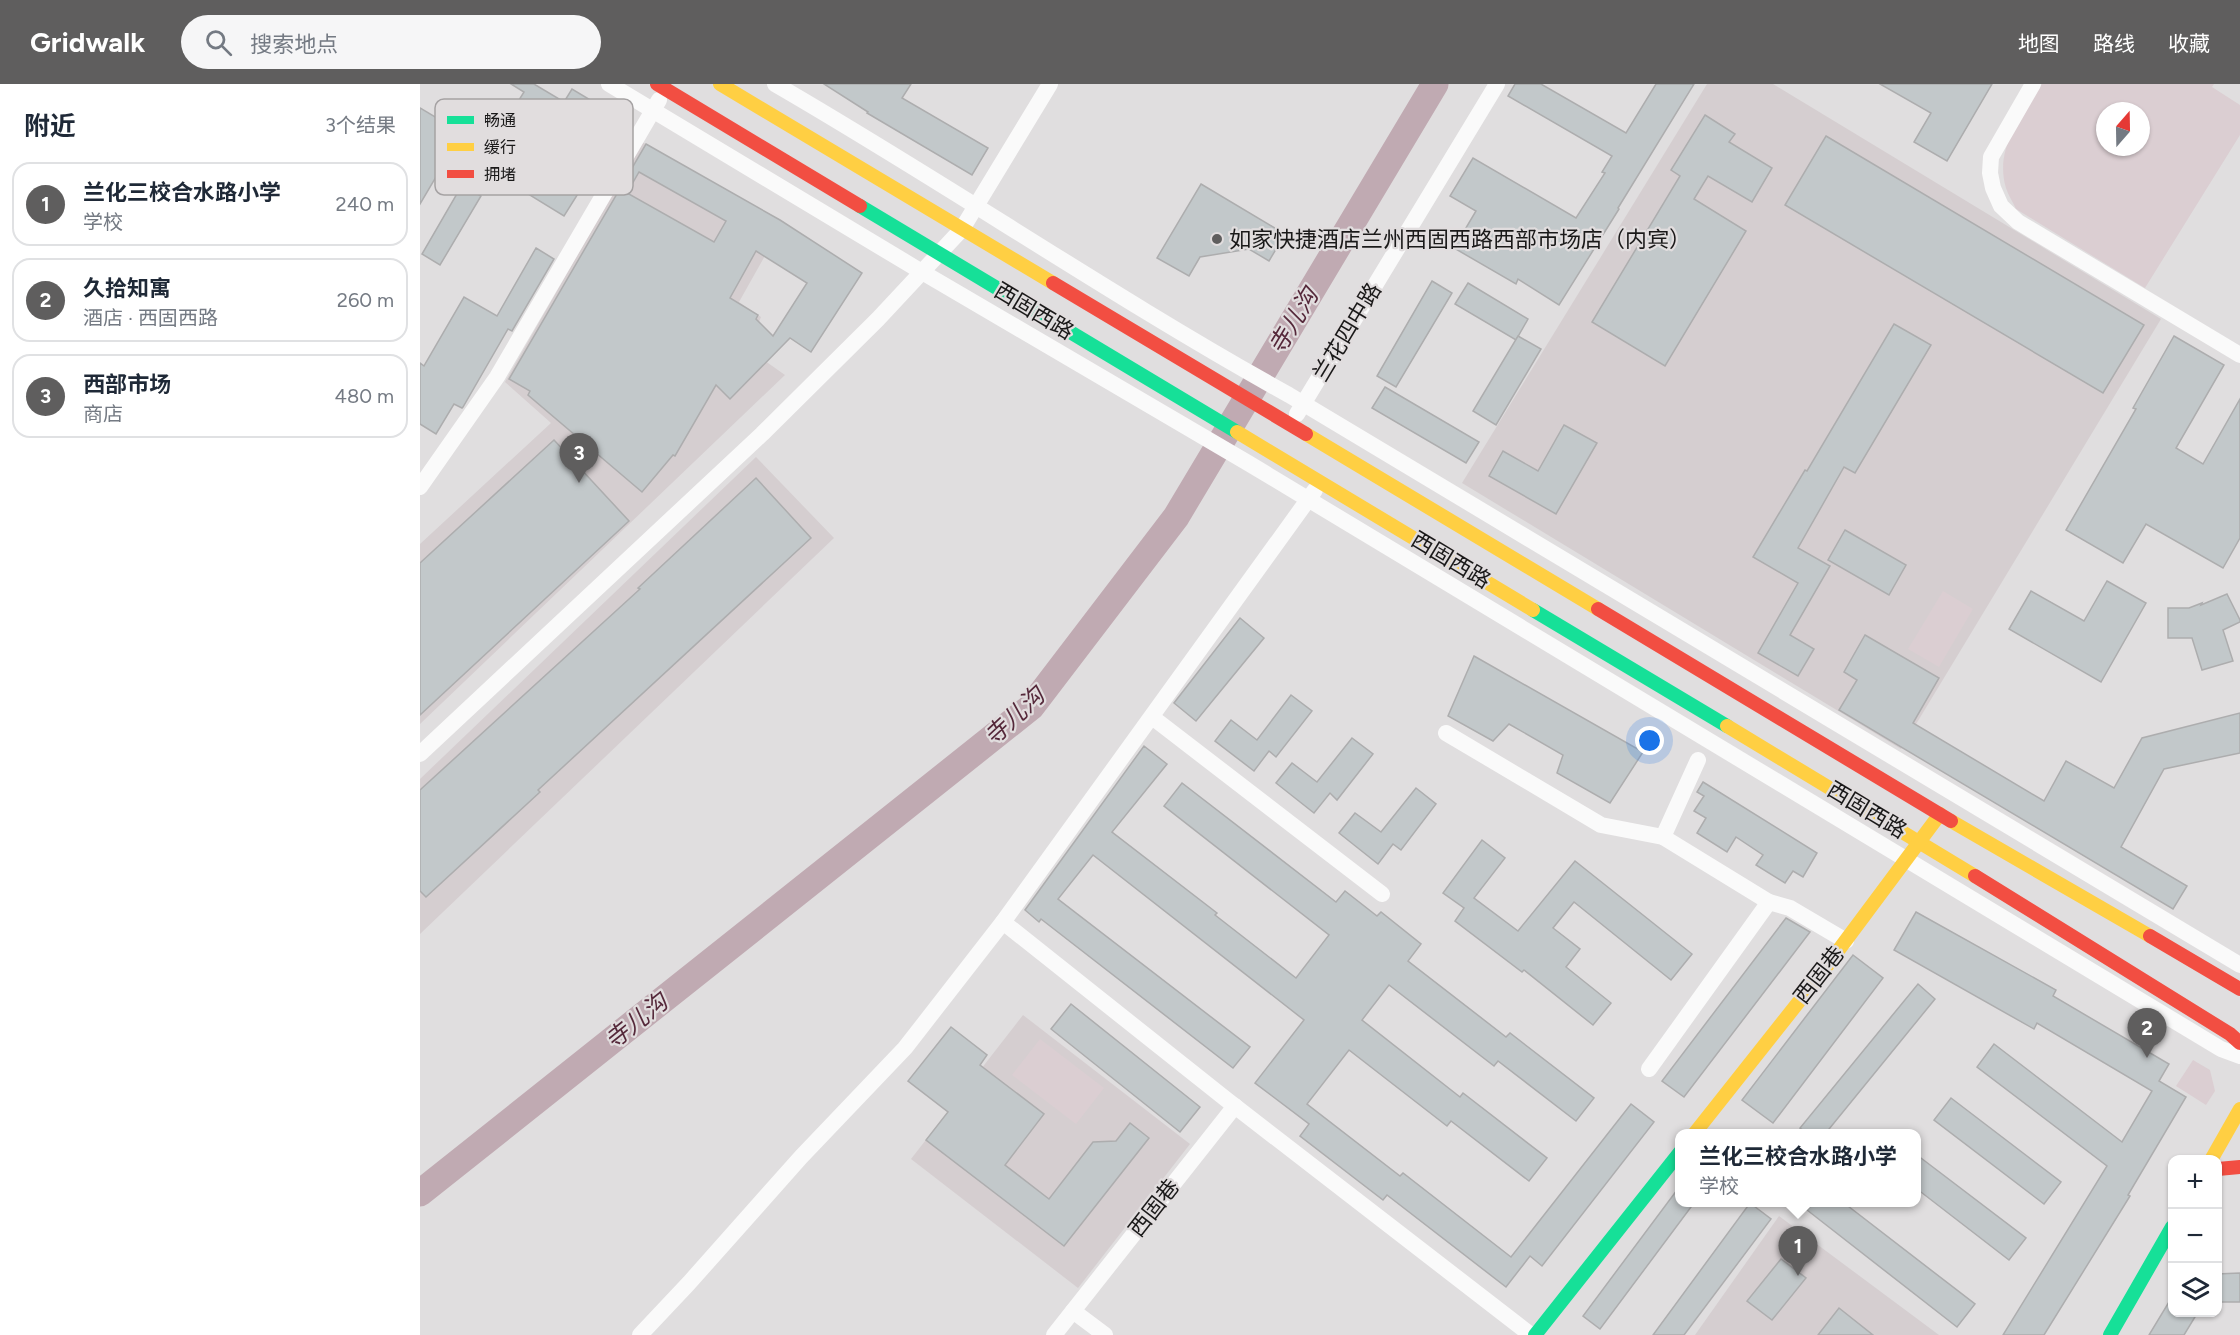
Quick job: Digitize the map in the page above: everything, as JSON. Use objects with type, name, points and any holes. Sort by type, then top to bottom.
[{"type":"main road","name":"西固西路","points":[[661,87],[710,94],[962,229],[1940,814],[2240,989]]},
{"type":"main road","name":"西固西路","points":[[710,94],[939,254],[1921,842],[2230,1034],[2240,1043]]},
{"type":"main road","name":"西固巷","points":[[1698,1129],[1846,941],[1940,814]]},
{"type":"main road","points":[[2214,1155],[2240,1109]]},
{"type":"main road","points":[[1533,1335],[1675,1158]]},
{"type":"main road","points":[[2222,1168],[2240,1167]]},
{"type":"main road","points":[[2110,1335],[2168,1234]]},
{"type":"street","points":[[609,84],[922,272],[1248,463],[2221,1049],[2240,1056]]},
{"type":"street","points":[[775,84],[976,205],[1228,362],[1296,400],[2240,965]]},
{"type":"street","points":[[420,754],[762,434],[939,254],[962,229],[1050,84]]},
{"type":"street","name":"兰花四中路","points":[[1291,425],[1296,400],[1497,84]]},
{"type":"street","points":[[2033,84],[1991,157],[1990,173],[2001,207],[2018,222],[2240,355]]},
{"type":"street","points":[[633,144],[653,110],[661,87]]},
{"type":"street","points":[[420,487],[497,377],[603,195]]},
{"type":"street","points":[[640,1335],[801,1157],[905,1048],[1003,922],[1320,482]]},
{"type":"street","points":[[1152,717],[1382,894]]},
{"type":"street","points":[[1446,734],[1601,825],[1663,837],[1769,902],[1790,908],[1846,941]]},
{"type":"street","points":[[1663,837],[1698,760]]},
{"type":"street","points":[[1649,1069],[1769,902]]},
{"type":"street","points":[[1003,922],[1235,1106],[1533,1335]]},
{"type":"street","name":"西固巷","points":[[1054,1335],[1235,1106]]},
{"type":"street","points":[[1073,1311],[1105,1335]]},
{"type":"shaded area","points":[[1707,84],[1773,84],[2161,319],[1901,749],[1462,483]]},
{"type":"shaded area","points":[[2042,84],[2214,84],[2212,87],[2240,105],[2240,135],[2145,288],[2016,209],[2006,188],[2003,173],[2007,146],[2019,120]]},
{"type":"shaded area","points":[[642,142],[784,222],[739,302],[761,317],[748,349],[785,375],[420,724],[420,544],[551,423],[505,382],[612,195],[633,195],[633,158]]},
{"type":"shaded area","points":[[756,457],[834,538],[420,934],[420,779]]},
{"type":"shaded area","points":[[1943,591],[1973,609],[1939,667],[1908,649]]},
{"type":"shaded area","points":[[1023,1015],[1190,1144],[1078,1288],[911,1159]]},
{"type":"shaded area","points":[[1040,1039],[1104,1088],[1076,1124],[1012,1075]]},
{"type":"shaded area","points":[[2193,1060],[2210,1070],[2215,1091],[2206,1105],[2176,1086]]},
{"type":"shaded area","points":[[1779,1216],[1939,1335],[1695,1335]]},
{"type":"building","points":[[511,84],[534,84],[559,99],[520,99],[524,92]]},
{"type":"building","points":[[824,84],[911,84],[902,98],[988,148],[972,175],[867,113]]},
{"type":"building","points":[[1515,84],[1541,84],[1626,133],[1656,84],[1694,84],[1559,305],[1518,279],[1516,284],[1454,248],[1476,211],[1450,196],[1473,158],[1576,218],[1605,173],[1602,172],[1612,156],[1508,96]]},
{"type":"building","points":[[1880,84],[1992,84],[1947,161],[1914,142],[1931,113]]},
{"type":"building","points":[[572,89],[589,99],[566,99]]},
{"type":"building","points":[[420,108],[435,117],[435,179],[420,204]]},
{"type":"building","points":[[1705,115],[1735,134],[1729,142],[1772,168],[1752,202],[1708,176],[1694,199],[1746,231],[1665,366],[1592,322],[1680,176],[1671,170]]},
{"type":"building","points":[[1826,136],[2144,325],[2103,393],[1785,205]]},
{"type":"building","points":[[646,144],[780,220],[862,273],[811,352],[790,338],[730,399],[716,385],[675,456],[673,455],[642,492],[528,395],[530,391],[509,379],[616,195],[631,195],[714,242],[726,221],[639,172],[633,182],[633,166]],"holes":[[[756,251],[807,283],[773,336],[756,319],[758,315],[730,298]]]},
{"type":"building","points":[[1201,184],[1285,234],[1269,261],[1249,249],[1200,257],[1189,276],[1157,258]]},
{"type":"building","points":[[456,195],[481,196],[440,265],[422,254]]},
{"type":"building","points":[[530,195],[577,195],[564,216]]},
{"type":"building","points":[[536,248],[554,259],[512,331],[508,329],[463,407],[454,404],[436,434],[420,424],[420,363],[424,366],[464,297],[497,316]]},
{"type":"building","points":[[1432,281],[1452,293],[1396,387],[1377,376]]},
{"type":"building","points":[[1468,283],[1528,319],[1516,340],[1455,304]]},
{"type":"building","points":[[1894,324],[1931,345],[1855,473],[1844,467],[1798,548],[1830,566],[1790,635],[1814,649],[1798,676],[1758,653],[1798,583],[1753,557]]},
{"type":"building","points":[[1518,336],[1541,349],[1496,425],[1473,411]]},
{"type":"building","points":[[2174,336],[2224,365],[2176,448],[2203,464],[2240,399],[2240,538],[2223,568],[2146,524],[2123,563],[2066,530],[2136,409],[2133,408]]},
{"type":"building","points":[[1385,387],[1479,442],[1466,463],[1372,408]]},
{"type":"building","points":[[1564,425],[1597,443],[1556,514],[1489,476],[1503,451],[1538,471]]},
{"type":"building","points":[[554,440],[629,521],[420,715],[420,563]]},
{"type":"building","points":[[756,478],[811,538],[538,790],[540,792],[426,897],[420,891],[420,790],[640,589],[638,588]]},
{"type":"building","points":[[1845,530],[1906,565],[1889,595],[1828,560]]},
{"type":"building","points":[[2107,581],[2146,603],[2101,682],[2009,629],[2031,591],[2084,621]]},
{"type":"building","points":[[2227,594],[2240,620],[2223,630],[2233,661],[2202,670],[2192,638],[2168,638],[2168,608],[2189,608]]},
{"type":"building","points":[[1240,618],[1264,638],[1196,721],[1174,703]]},
{"type":"building","points":[[1865,635],[1939,678],[1913,723],[2044,801],[2066,761],[2114,788],[2142,738],[2240,713],[2240,753],[2164,769],[2121,847],[2187,886],[2173,909],[1839,710],[1857,680],[1844,672]]},
{"type":"building","points":[[1474,656],[1643,752],[1610,803],[1557,773],[1563,755],[1509,724],[1493,741],[1448,716]]},
{"type":"building","points":[[1291,695],[1312,711],[1276,757],[1269,751],[1254,771],[1215,741],[1231,720],[1257,740]]},
{"type":"building","points":[[1352,738],[1373,754],[1337,800],[1330,793],[1314,813],[1276,783],[1292,763],[1317,782]]},
{"type":"building","points":[[1144,746],[1167,764],[1112,832],[1217,913],[1215,915],[1296,978],[1329,935],[1164,806],[1182,783],[1336,902],[1345,891],[1377,916],[1381,912],[1421,944],[1408,961],[1506,1037],[1510,1033],[1594,1098],[1576,1121],[1498,1061],[1494,1066],[1389,985],[1362,1020],[1460,1097],[1463,1093],[1547,1158],[1529,1181],[1451,1121],[1447,1126],[1349,1050],[1307,1104],[1400,1176],[1403,1173],[1511,1257],[1631,1104],[1654,1122],[1542,1266],[1530,1256],[1506,1287],[1387,1195],[1383,1200],[1300,1136],[1309,1124],[1255,1083],[1304,1020],[1093,855],[1058,899],[1250,1047],[1233,1068],[1041,919],[1039,922],[1025,910]]},
{"type":"building","points":[[1703,782],[1817,853],[1803,877],[1793,871],[1785,883],[1756,865],[1763,855],[1736,837],[1727,852],[1697,833],[1706,818],[1694,811],[1704,796],[1697,792]]},
{"type":"building","points":[[1416,788],[1436,804],[1401,850],[1393,844],[1378,864],[1339,833],[1355,813],[1381,832]]},
{"type":"building","points":[[1482,840],[1505,858],[1474,898],[1518,931],[1575,861],[1692,954],[1671,980],[1574,902],[1553,928],[1580,949],[1566,967],[1611,1003],[1593,1025],[1524,970],[1522,972],[1455,921],[1464,908],[1443,893]]},
{"type":"building","points":[[1916,912],[2056,990],[2053,996],[2169,1064],[2159,1081],[2186,1097],[2128,1195],[2130,1196],[2044,1335],[2003,1335],[2107,1166],[1977,1067],[1994,1044],[2122,1142],[2152,1091],[2037,1023],[2034,1029],[1894,950]]},
{"type":"building","points":[[1786,918],[1810,932],[1684,1097],[1662,1081]]},
{"type":"building","points":[[1853,955],[1883,978],[1773,1123],[1742,1100]]},
{"type":"building","points":[[1918,984],[1935,999],[1829,1129],[1800,1128]]},
{"type":"building","points":[[1071,1004],[1200,1107],[1180,1132],[1051,1029]]},
{"type":"building","points":[[951,1027],[987,1055],[980,1065],[1044,1114],[1005,1165],[1049,1199],[1093,1142],[1116,1141],[1130,1123],[1149,1138],[1064,1246],[926,1140],[948,1112],[908,1081]]},
{"type":"building","points":[[1951,1098],[2061,1182],[2044,1204],[1934,1120]]},
{"type":"building","points":[[1921,1158],[2026,1238],[2009,1260],[1921,1192]]},
{"type":"building","points":[[1675,1193],[1675,1207],[1691,1207],[1600,1329],[1583,1316]]},
{"type":"building","points":[[1747,1207],[1755,1207],[1771,1219],[1684,1335],[1653,1335]]},
{"type":"building","points":[[1810,1207],[1849,1207],[1975,1304],[1957,1327],[1807,1210]]},
{"type":"building","points":[[1781,1259],[1806,1278],[1772,1320],[1747,1301]]},
{"type":"building","points":[[2240,1273],[2240,1302],[2222,1302],[2222,1274]]},
{"type":"building","points":[[2168,1304],[2168,1317],[2195,1317],[2184,1335],[2149,1335]]},
{"type":"building","points":[[1839,1308],[1873,1335],[1818,1335]]},
{"type":"waterway","name":"寺儿沟","points":[[420,1193],[1031,707],[1176,517],[1435,84]]},
{"type":"traffic: fast","points":[[860,206],[1237,432]]},
{"type":"traffic: fast","points":[[1533,610],[1727,726]]},
{"type":"traffic: fast","points":[[1535,1335],[1675,1158]]},
{"type":"traffic: fast","points":[[2110,1335],[2168,1234]]},
{"type":"traffic: slow","points":[[720,84],[1053,283]]},
{"type":"traffic: slow","points":[[1237,432],[1533,610]]},
{"type":"traffic: slow","points":[[1306,434],[1598,609]]},
{"type":"traffic: slow","points":[[1727,726],[1975,876]]},
{"type":"traffic: slow","points":[[1698,1129],[1820,975],[1940,814]]},
{"type":"traffic: slow","points":[[1951,821],[2150,936]]},
{"type":"traffic: slow","points":[[2214,1155],[2240,1109]]},
{"type":"traffic: jam","points":[[657,84],[860,206]]},
{"type":"traffic: jam","points":[[1053,283],[1306,434]]},
{"type":"traffic: jam","points":[[1598,609],[1951,821]]},
{"type":"traffic: jam","points":[[1975,876],[2230,1034],[2240,1043]]},
{"type":"traffic: jam","points":[[2150,936],[2240,989]]},
{"type":"traffic: jam","points":[[2222,1169],[2240,1167]]},
{"type":"place","name":"如家快捷酒店兰州西固西路西部市场店（内宾）","points":[[1217,239]]},
{"type":"place","name":"西部市场","points":[[579,483]]},
{"type":"place","name":"久拾知寓","points":[[2147,1058]]},
{"type":"place","name":"兰化三校合水路小学","points":[[1798,1276]]}]
